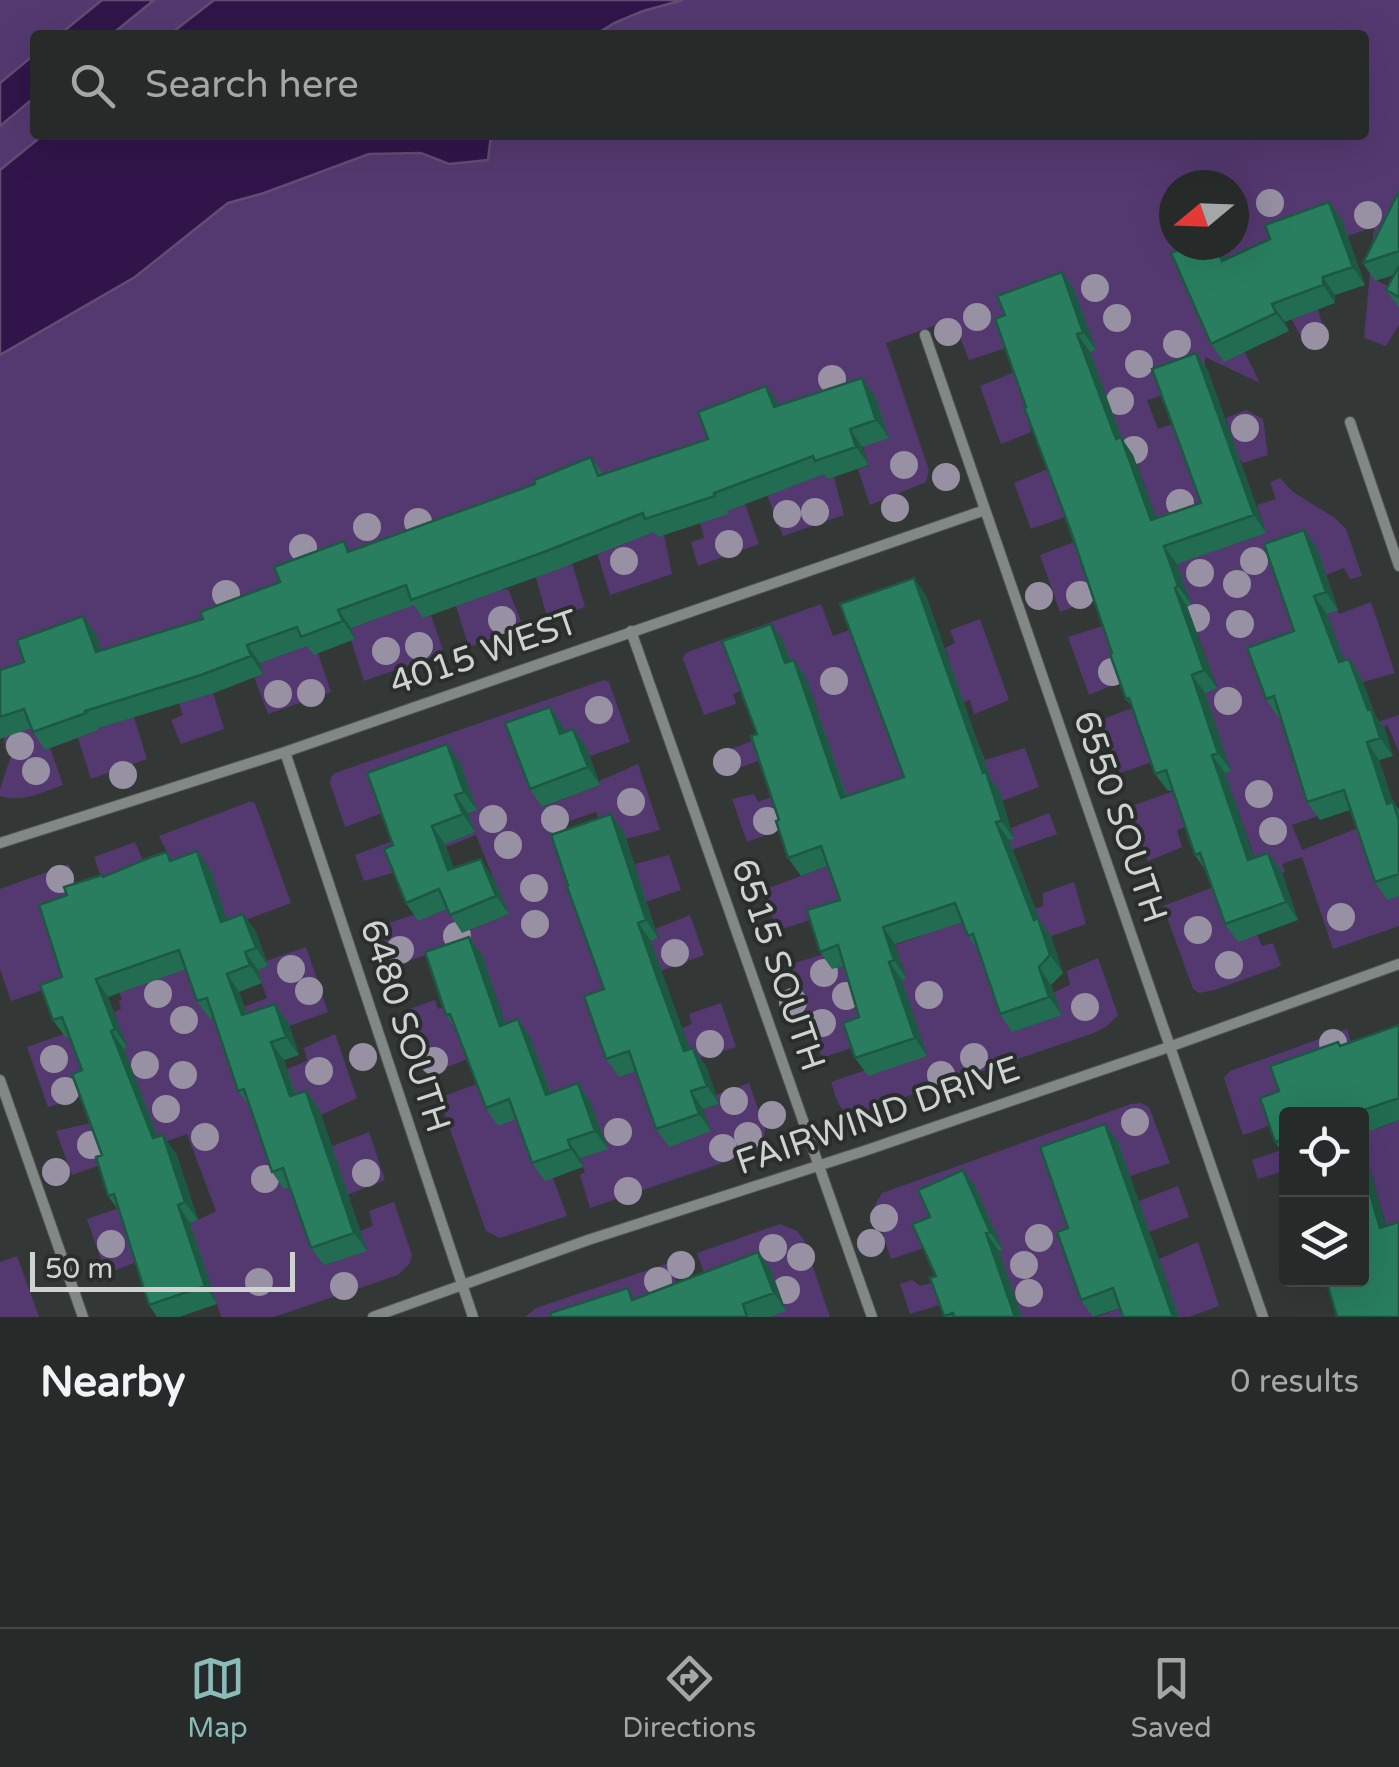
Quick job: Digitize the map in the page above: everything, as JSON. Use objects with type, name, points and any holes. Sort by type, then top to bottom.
[{"type":"street","name":"6550 SOUTH","points":[[925,335],[1263,1317]]},
{"type":"street","points":[[1350,422],[1399,566]]},
{"type":"street","name":"4015 WEST","points":[[0,844],[285,752],[985,510]]},
{"type":"street","name":"6515 SOUTH","points":[[631,631],[872,1317]]},
{"type":"street","name":"6480 SOUTH","points":[[285,752],[473,1317]]},
{"type":"street","name":"FAIRWIND DRIVE","points":[[373,1317],[588,1240],[1169,1047],[1399,964]]},
{"type":"street","points":[[0,1080],[84,1317]]},
{"type":"shaded area","points":[[0,0],[1399,0],[1399,234],[1376,280],[1399,292],[1399,325],[1386,346],[1364,338],[1374,227],[1347,236],[1318,309],[1327,342],[1308,350],[1291,318],[1234,279],[1225,260],[1249,260],[1249,170],[1159,170],[1159,260],[1223,260],[1235,333],[1260,383],[1205,357],[1205,372],[1168,394],[1147,400],[1158,429],[1178,422],[1190,455],[1233,440],[1226,418],[1246,410],[1263,419],[1268,455],[1198,475],[1266,533],[1257,505],[1276,499],[1270,482],[1280,478],[1293,492],[1346,529],[1362,576],[1350,579],[1344,568],[1326,575],[1316,549],[1339,614],[1371,602],[1395,673],[1363,682],[1361,677],[1311,706],[1344,733],[1399,715],[1399,752],[1387,724],[1318,816],[1292,825],[1302,850],[1399,812],[1399,926],[1333,949],[1302,857],[1282,864],[1285,872],[1280,871],[1257,935],[1262,946],[1273,943],[1281,966],[1214,990],[1199,993],[1193,989],[1163,906],[1259,870],[1232,793],[1177,830],[1182,847],[1148,861],[1129,807],[1230,771],[1211,713],[1152,762],[1114,775],[1098,721],[1135,707],[1217,687],[1194,624],[1125,680],[1089,695],[1068,637],[1109,624],[1094,599],[1060,612],[1040,555],[1079,540],[1157,520],[1134,456],[1060,505],[1065,517],[1031,529],[1014,483],[1052,467],[1049,410],[1028,419],[1031,432],[1001,444],[980,386],[1020,370],[1006,348],[969,360],[953,319],[886,343],[929,470],[926,482],[870,505],[858,469],[869,466],[863,447],[874,396],[834,477],[844,515],[783,536],[767,495],[807,480],[778,405],[740,506],[745,504],[759,544],[698,566],[691,542],[704,538],[700,523],[664,535],[672,574],[610,595],[597,553],[572,563],[585,607],[548,620],[536,578],[498,577],[503,590],[508,589],[523,626],[469,647],[456,606],[418,603],[423,618],[431,615],[444,653],[364,681],[350,625],[357,559],[318,653],[331,692],[268,714],[254,677],[263,674],[260,663],[201,653],[224,729],[181,744],[171,720],[183,715],[179,703],[134,717],[147,759],[91,779],[78,738],[50,748],[63,785],[8,798],[0,796],[0,789],[12,753],[5,748],[0,692]]},
{"type":"shaded area","points":[[102,0],[154,0],[117,30],[65,30]]},
{"type":"shaded area","points":[[214,0],[683,0],[643,11],[603,30],[175,30]]},
{"type":"shaded area","points":[[30,58],[30,101],[0,126],[0,83]]},
{"type":"shaded area","points":[[37,140],[490,140],[488,160],[449,164],[421,153],[369,154],[228,203],[135,277],[0,355],[0,170]]},
{"type":"shaded area","points":[[821,604],[833,636],[855,628],[950,662],[945,648],[955,643],[950,630],[980,619],[1009,700],[974,714],[970,700],[954,706],[908,773],[980,747],[985,760],[1025,748],[1039,787],[1002,801],[935,863],[1013,839],[1011,828],[1049,813],[1057,834],[918,883],[1016,915],[1043,906],[1043,893],[1074,882],[1086,924],[988,958],[1061,1015],[1054,992],[1070,985],[1067,971],[1098,958],[1118,1015],[1094,1033],[855,1114],[841,1108],[831,1082],[927,1056],[907,996],[857,1046],[822,1058],[789,965],[827,953],[849,964],[906,977],[895,945],[921,936],[877,897],[777,931],[763,890],[834,864],[819,815],[747,842],[732,799],[754,794],[758,802],[788,791],[847,799],[826,734],[724,774],[717,754],[819,713],[806,678],[746,689],[733,694],[736,704],[704,715],[683,659],[685,653]]},
{"type":"shaded area","points":[[604,680],[609,682],[630,742],[590,756],[586,747],[573,751],[543,807],[600,785],[599,781],[638,764],[660,830],[626,839],[623,832],[606,838],[596,812],[554,826],[577,891],[637,871],[635,864],[669,855],[681,890],[645,902],[644,943],[659,938],[655,929],[690,915],[704,955],[633,981],[658,1039],[692,1024],[689,1014],[721,1003],[736,1047],[660,1070],[711,1131],[703,1109],[719,1104],[716,1095],[749,1083],[765,1134],[760,1145],[746,1155],[590,1208],[580,1175],[585,1172],[580,1158],[607,1148],[590,1101],[545,1180],[553,1178],[567,1216],[500,1238],[486,1231],[439,1098],[482,1082],[473,1059],[431,1073],[409,1009],[435,1000],[438,1009],[450,1005],[502,1013],[482,956],[464,942],[393,966],[380,926],[416,914],[419,920],[452,907],[463,933],[508,914],[476,835],[398,866],[399,871],[364,881],[355,855],[476,810],[459,762],[387,811],[345,827],[331,777]]},
{"type":"shaded area","points":[[249,802],[256,806],[291,903],[224,928],[191,968],[211,1019],[267,998],[257,970],[268,966],[266,961],[306,947],[328,1012],[229,1042],[287,1069],[307,1061],[304,1048],[335,1034],[357,1098],[321,1115],[318,1109],[322,1150],[369,1132],[385,1180],[347,1195],[360,1231],[373,1226],[369,1211],[394,1202],[412,1255],[398,1275],[274,1317],[221,1317],[207,1273],[139,1261],[106,1274],[87,1219],[119,1208],[150,1236],[216,1211],[187,1134],[72,1175],[56,1131],[95,1122],[157,1135],[133,1074],[85,1096],[48,1107],[27,1047],[64,1034],[127,1048],[114,1012],[121,1009],[122,999],[109,967],[11,1001],[0,969],[0,889],[69,864],[79,898],[107,895],[94,857],[135,842],[151,879],[174,866],[159,836]]},
{"type":"shaded area","points":[[1347,1029],[1376,1129],[1395,1122],[1374,1063],[1399,1070],[1399,1244],[1387,1228],[1369,1167],[1369,1107],[1279,1107],[1279,1136],[1274,1124],[1243,1135],[1224,1078],[1230,1071]]},
{"type":"shaded area","points":[[1141,1103],[1149,1107],[1170,1163],[1130,1176],[1140,1206],[1139,1201],[1178,1186],[1189,1217],[1149,1232],[1094,1317],[1022,1317],[1006,1274],[949,1302],[910,1314],[900,1284],[912,1280],[920,1286],[945,1279],[944,1275],[1002,1250],[927,1247],[891,1259],[874,1207],[882,1193]]},
{"type":"shaded area","points":[[1279,1151],[1279,1172],[1258,1179],[1252,1160]]},
{"type":"shaded area","points":[[780,1224],[797,1231],[804,1240],[830,1317],[770,1317],[786,1310],[711,1293],[697,1253]]},
{"type":"shaded area","points":[[1198,1242],[1219,1306],[1189,1317],[1096,1317],[1170,1290],[1159,1259]]},
{"type":"shaded area","points":[[17,1256],[39,1317],[0,1317],[0,1262]]},
{"type":"shaded area","points":[[669,1263],[690,1317],[525,1317],[536,1308]]},
{"type":"building","points":[[1399,191],[1399,251],[1363,263]]},
{"type":"building","points":[[1329,202],[1353,267],[1323,277],[1323,285],[1272,304],[1276,313],[1211,344],[1174,260],[1249,260],[1249,249],[1270,239],[1265,225]]},
{"type":"building","points":[[1399,266],[1399,297],[1386,290]]},
{"type":"building","points":[[1062,272],[1083,332],[1077,334],[1151,520],[1201,503],[1152,369],[1196,353],[1254,515],[1164,546],[1204,670],[1192,675],[1218,753],[1212,755],[1248,860],[1268,853],[1286,902],[1225,924],[1200,853],[1195,855],[1166,770],[1155,774],[1129,698],[1126,699],[995,319],[1005,315],[997,296]]},
{"type":"building","points":[[862,378],[876,420],[850,429],[856,447],[815,461],[813,456],[714,493],[715,496],[645,519],[643,513],[411,600],[406,585],[338,610],[343,621],[301,637],[297,627],[247,645],[251,656],[33,732],[24,709],[0,717],[0,670],[24,662],[17,640],[83,616],[96,652],[203,619],[200,612],[280,582],[274,567],[344,541],[348,552],[535,484],[534,480],[591,457],[598,476],[708,439],[698,412],[766,386],[774,407]]},
{"type":"building","points":[[1304,530],[1326,592],[1314,596],[1339,662],[1349,659],[1368,710],[1371,709],[1380,738],[1367,742],[1387,804],[1393,802],[1399,820],[1399,874],[1375,882],[1344,790],[1307,802],[1274,696],[1266,699],[1247,648],[1294,631],[1264,544]]},
{"type":"building","points":[[914,578],[983,773],[986,772],[1002,821],[996,822],[1050,955],[1039,967],[1049,997],[1000,1014],[973,934],[968,936],[955,903],[883,927],[894,960],[889,962],[915,1038],[855,1058],[843,1023],[859,1017],[838,945],[820,952],[807,910],[840,900],[821,846],[788,858],[751,736],[757,734],[722,641],[771,624],[785,663],[794,660],[841,798],[904,777],[840,604]]},
{"type":"building","points":[[550,707],[560,734],[573,729],[588,767],[530,789],[505,723]]},
{"type":"building","points":[[447,744],[464,792],[455,795],[463,814],[432,826],[448,870],[481,859],[496,896],[450,915],[439,889],[406,903],[384,849],[393,845],[367,773]]},
{"type":"building","points":[[611,814],[646,920],[638,923],[658,980],[684,1051],[693,1048],[707,1086],[691,1091],[699,1114],[656,1129],[629,1051],[606,1059],[584,996],[604,989],[551,835]]},
{"type":"building","points":[[197,851],[221,922],[243,914],[256,948],[245,952],[250,965],[227,974],[242,1015],[275,1004],[286,1037],[271,1042],[290,1096],[306,1091],[354,1233],[311,1248],[283,1168],[272,1172],[244,1089],[238,1091],[207,998],[197,1001],[179,950],[96,979],[115,1029],[111,1031],[153,1138],[163,1135],[185,1202],[178,1205],[205,1286],[149,1305],[114,1194],[108,1196],[96,1157],[102,1155],[72,1074],[82,1070],[62,1017],[53,1020],[40,985],[62,977],[39,905],[67,895],[64,887],[103,877],[151,857],[167,852],[170,861]]},
{"type":"building","points":[[469,937],[500,1026],[518,1019],[546,1095],[578,1083],[595,1131],[568,1140],[571,1149],[532,1163],[509,1099],[486,1108],[450,1014],[446,1015],[425,952]]},
{"type":"building","points":[[1399,1025],[1399,1098],[1369,1108],[1279,1107],[1279,1141],[1275,1142],[1260,1098],[1279,1091],[1270,1066]]},
{"type":"building","points":[[1105,1124],[1173,1317],[1123,1317],[1113,1288],[1081,1300],[1057,1232],[1068,1228],[1040,1147]]},
{"type":"building","points":[[963,1170],[990,1232],[986,1233],[1015,1317],[954,1317],[953,1313],[944,1316],[930,1278],[936,1276],[912,1224],[930,1217],[918,1190]]},
{"type":"building","points":[[1369,1191],[1380,1228],[1399,1222],[1399,1317],[1337,1317],[1328,1287],[1369,1287]]},
{"type":"building","points":[[758,1252],[774,1293],[743,1304],[747,1317],[551,1317],[550,1313],[628,1288],[632,1300]]}]
